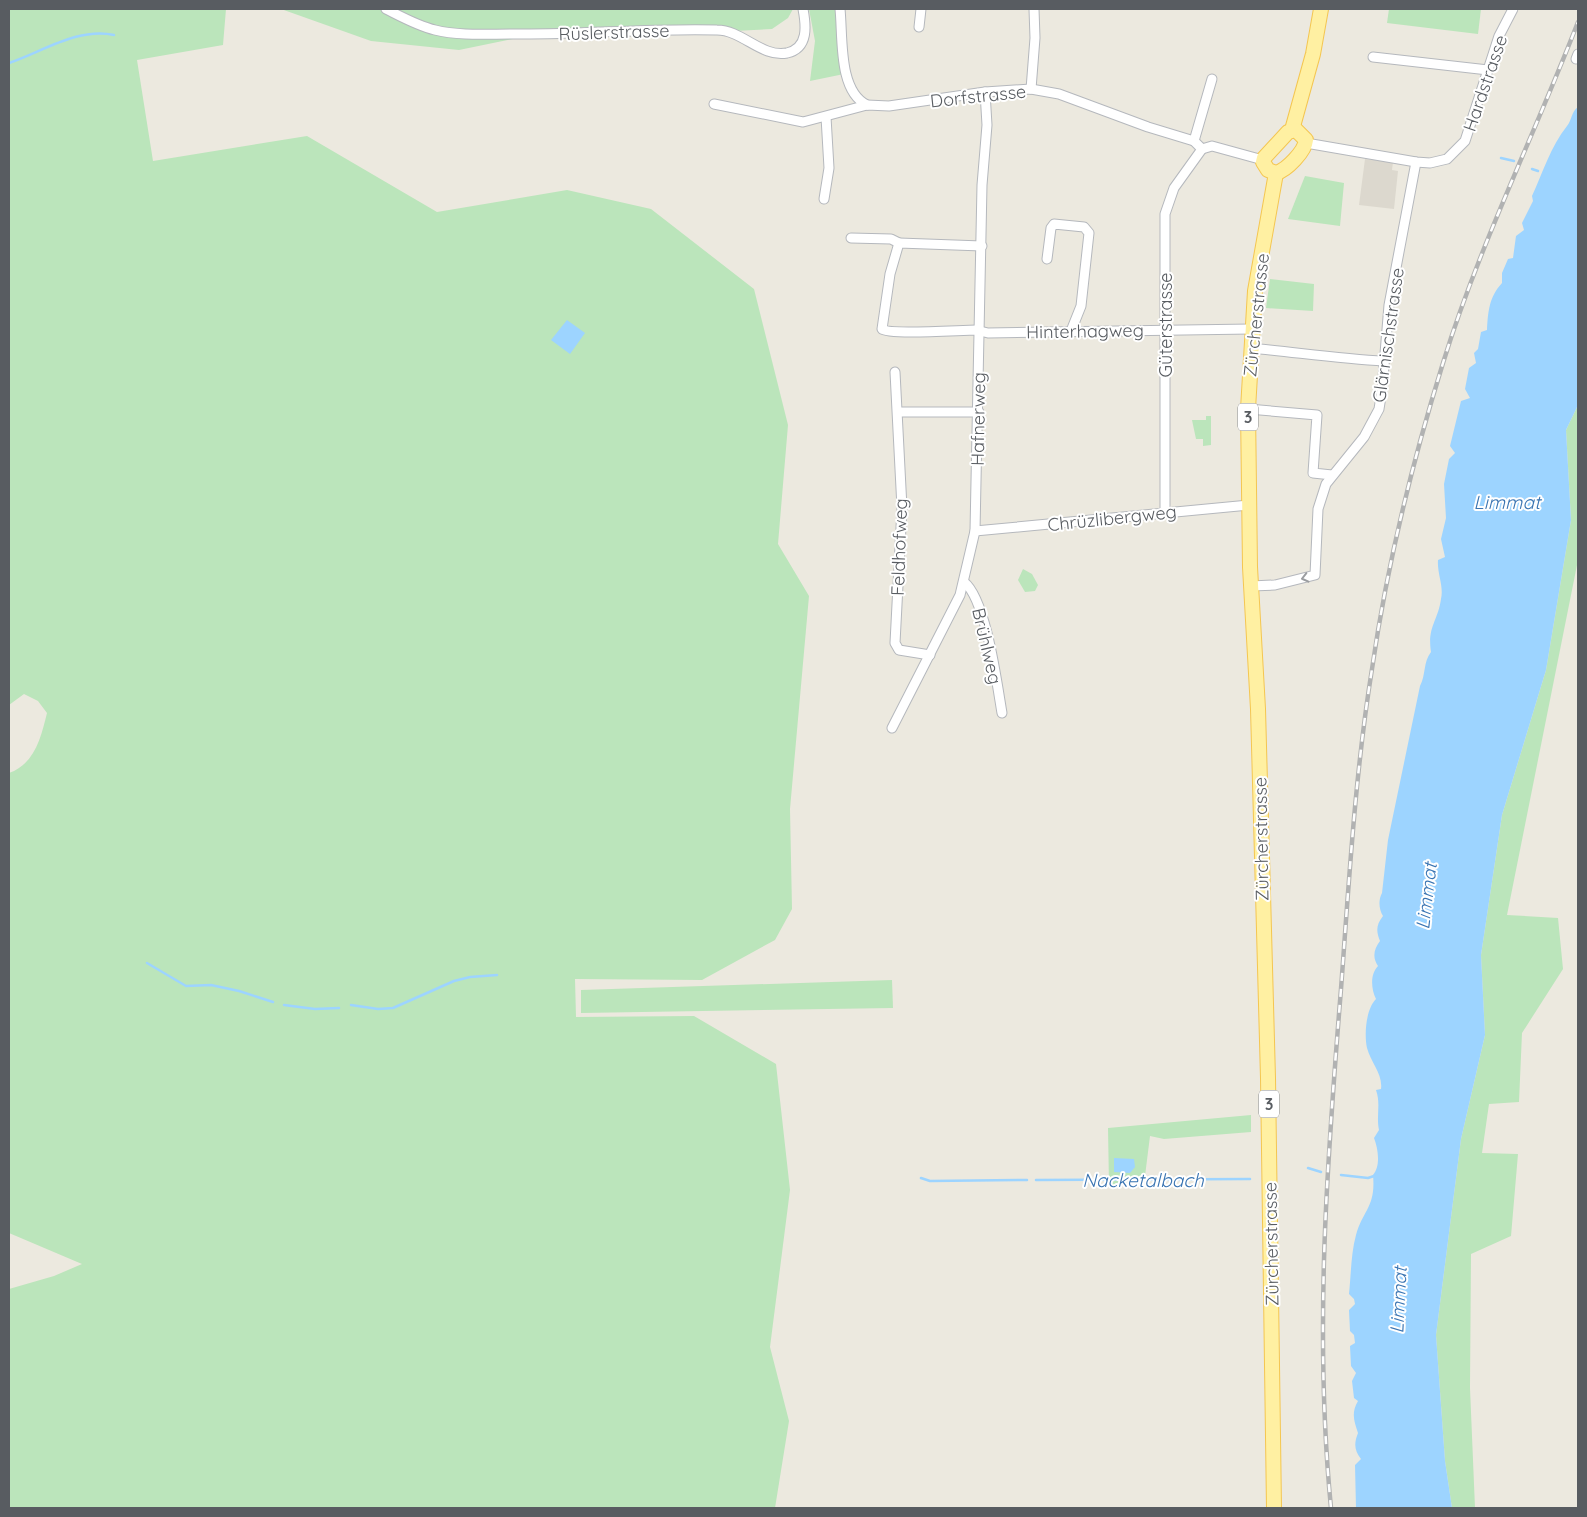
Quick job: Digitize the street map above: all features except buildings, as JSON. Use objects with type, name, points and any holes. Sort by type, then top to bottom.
[{"type":"main road","points":[[1292,130],[1299,132],[1306,143],[1302,150],[1283,170],[1276,173],[1266,168],[1263,160],[1285,135],[1292,130],[1312,54],[1321,9]]},
{"type":"main road","name":"Zürcherstrasse","points":[[1274,1508],[1268,1078],[1258,709],[1251,586],[1248,409],[1251,329],[1255,291],[1276,173]]},
{"type":"street","name":"Rüslerstrasse","points":[[386,9],[410,22],[435,30],[458,33],[558,35],[729,30],[775,54],[788,52],[802,42],[806,26],[802,9]]},
{"type":"street","points":[[840,9],[847,80],[858,101],[867,105]]},
{"type":"street","points":[[919,27],[921,9]]},
{"type":"street","points":[[1031,89],[1035,38],[1034,9]]},
{"type":"street","name":"Hardstrasse","points":[[1306,143],[1416,162],[1439,162],[1447,159],[1458,151],[1470,129],[1500,36],[1513,9]]},
{"type":"street","points":[[1373,57],[1488,70]]},
{"type":"street","points":[[1194,142],[1212,79]]},
{"type":"street","name":"Dorfstrasse","points":[[714,104],[803,122],[867,105],[913,103],[984,92],[1031,89],[1059,94],[1194,142],[1202,149]]},
{"type":"street","name":"Hafnerweg","points":[[892,728],[930,655],[964,582],[975,531],[979,412],[982,185],[987,125],[984,92]]},
{"type":"street","points":[[824,199],[829,168],[826,117]]},
{"type":"street","points":[[1202,149],[1212,146],[1263,160]]},
{"type":"street","name":"Güterstrasse","points":[[1165,512],[1165,214],[1174,188],[1202,149]]},
{"type":"street","name":"Glärnischstrasse","points":[[1251,586],[1267,585],[1315,575],[1317,520],[1321,498],[1332,475],[1358,446],[1373,424],[1382,390],[1389,305],[1416,162]]},
{"type":"street","points":[[1046,259],[1050,228],[1054,224],[1084,227],[1089,233],[1081,306],[1072,331]]},
{"type":"street","points":[[851,238],[892,239],[899,243],[982,246]]},
{"type":"street","name":"Hinterhagweg","points":[[899,243],[890,274],[882,329],[885,332],[1251,329]]},
{"type":"street","points":[[1250,348],[1305,352],[1338,359],[1384,361]]},
{"type":"street","name":"Feldhofweg","points":[[896,372],[902,508],[895,643],[898,650],[930,655]]},
{"type":"street","points":[[1248,409],[1317,416],[1313,473],[1332,475]]},
{"type":"street","points":[[898,412],[979,412]]},
{"type":"street","name":"Chrüzlibergweg","points":[[975,531],[1249,505]]},
{"type":"street","name":"Brühlweg","points":[[964,582],[971,587],[980,606],[1002,713]]},
{"type":"shaded area","points":[[1365,159],[1393,162],[1392,170],[1398,171],[1394,209],[1359,205]]},
{"type":"green space","points":[[9,9],[226,9],[223,45],[137,60],[153,161],[307,136],[437,212],[567,190],[651,209],[754,289],[788,425],[778,544],[809,596],[790,809],[792,909],[775,940],[702,980],[575,979],[576,1017],[694,1016],[776,1064],[790,1190],[770,1347],[789,1421],[775,1508],[9,1508],[9,1289],[54,1276],[82,1264],[9,1233],[9,773],[25,763],[36,749],[47,713],[38,701],[24,694],[9,705]]},
{"type":"green space","points":[[281,9],[793,9],[788,18],[772,29],[693,33],[552,31],[459,50],[371,41]]},
{"type":"green space","points":[[809,9],[835,9],[844,74],[810,81],[815,41]]},
{"type":"green space","points":[[1389,9],[1481,9],[1478,34],[1387,23]]},
{"type":"green space","points":[[1305,176],[1344,183],[1340,226],[1288,219]]},
{"type":"green space","points":[[1270,279],[1314,284],[1313,311],[1266,308]]},
{"type":"green space","points":[[1578,405],[1577,565],[1507,915],[1558,918],[1563,969],[1522,1033],[1519,1102],[1489,1104],[1482,1153],[1518,1154],[1511,1236],[1471,1254],[1470,1388],[1475,1508],[1452,1508],[1445,1461],[1436,1335],[1461,1139],[1485,1035],[1481,955],[1502,815],[1546,670],[1571,520],[1566,430]]},
{"type":"green space","points":[[1206,416],[1211,416],[1211,445],[1203,446],[1203,439],[1196,439],[1192,420],[1206,420]]},
{"type":"green space","points":[[1023,569],[1032,574],[1038,585],[1035,591],[1025,592],[1018,580]]},
{"type":"green space","points":[[892,980],[893,1008],[581,1013],[581,990]]},
{"type":"green space","points":[[1251,1115],[1251,1132],[1164,1139],[1150,1136],[1144,1184],[1109,1186],[1108,1128]]},
{"type":"water","name":"Limmat","points":[[1578,107],[1578,405],[1566,430],[1571,520],[1546,670],[1502,815],[1481,955],[1485,1035],[1461,1139],[1436,1335],[1445,1461],[1452,1508],[1356,1508],[1355,1465],[1361,1459],[1355,1446],[1358,1433],[1354,1421],[1354,1413],[1358,1401],[1354,1398],[1352,1381],[1356,1373],[1351,1366],[1350,1346],[1355,1343],[1354,1335],[1350,1331],[1349,1310],[1355,1304],[1354,1299],[1349,1294],[1354,1242],[1371,1201],[1373,1175],[1378,1162],[1378,1152],[1374,1138],[1379,1130],[1376,1090],[1381,1089],[1379,1073],[1367,1048],[1366,1029],[1370,1009],[1376,999],[1372,982],[1375,969],[1378,966],[1374,953],[1380,941],[1377,931],[1383,916],[1380,902],[1388,840],[1420,686],[1428,656],[1431,652],[1430,636],[1441,599],[1442,589],[1438,560],[1445,557],[1441,539],[1446,518],[1444,484],[1449,459],[1455,453],[1450,446],[1461,401],[1470,398],[1465,389],[1469,368],[1476,363],[1474,353],[1478,349],[1481,332],[1487,330],[1492,299],[1502,283],[1502,273],[1508,259],[1513,258],[1516,236],[1524,230],[1522,223],[1533,201],[1532,196],[1548,159],[1556,142]]},
{"type":"water","points":[[567,320],[585,333],[570,354],[551,340]]},
{"type":"water","points":[[1114,1158],[1134,1159],[1135,1167],[1130,1173],[1114,1172]]},
{"type":"waterway","points":[[9,63],[74,37],[101,33],[114,35]]},
{"type":"waterway","points":[[1501,158],[1514,161]]},
{"type":"waterway","points":[[1532,169],[1538,171]]},
{"type":"waterway","points":[[147,963],[186,986],[211,985],[239,991],[273,1002]]},
{"type":"waterway","points":[[351,1005],[378,1009],[393,1008],[454,981],[470,977],[497,975]]},
{"type":"waterway","points":[[284,1005],[315,1009],[339,1008]]},
{"type":"waterway","name":"Nacketalbach","points":[[1308,1168],[1321,1172]]},
{"type":"waterway","name":"Nacketalbach","points":[[1341,1175],[1368,1178],[1374,1176]]},
{"type":"waterway","name":"Nacketalbach","points":[[921,1178],[930,1181],[1027,1180]]},
{"type":"waterway","name":"Nacketalbach","points":[[1036,1180],[1250,1179]]},
{"type":"railway","points":[[1331,1508],[1323,1378],[1324,1248],[1327,1183],[1353,828],[1361,748],[1378,630],[1401,514],[1421,438],[1457,319],[1490,234],[1578,22]]}]
